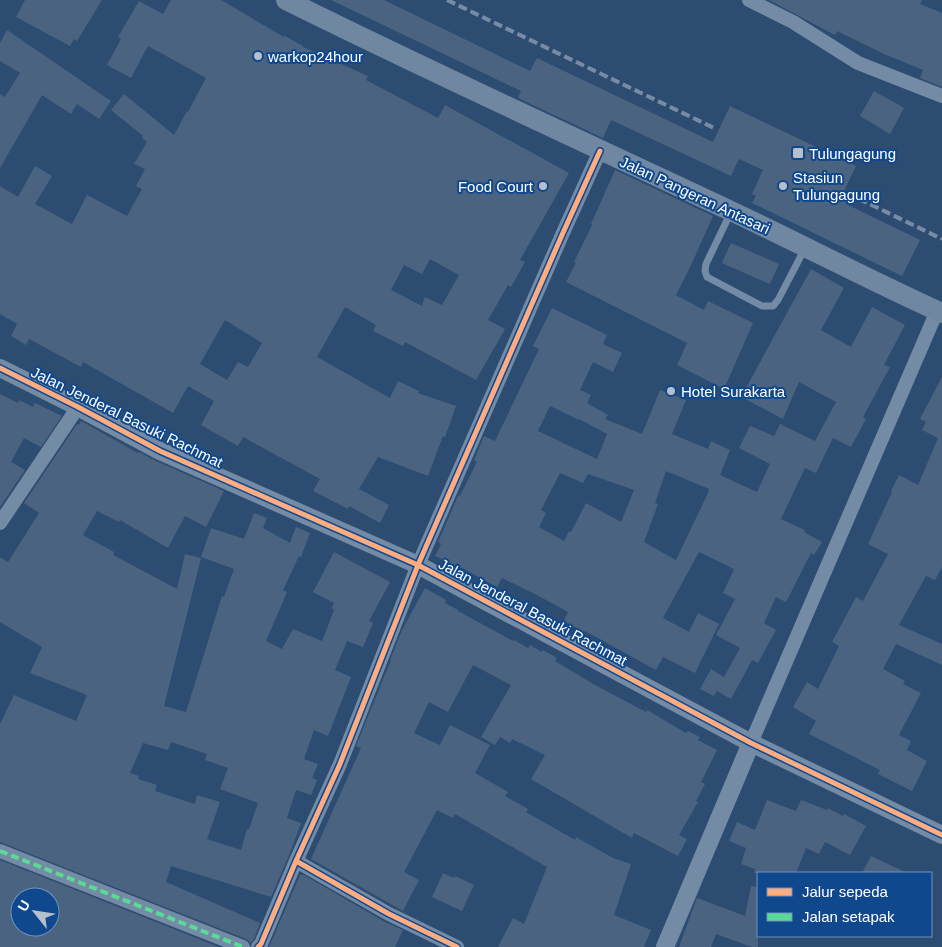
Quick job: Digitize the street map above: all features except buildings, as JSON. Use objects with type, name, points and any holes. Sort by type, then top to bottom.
[{"type":"main road","name":"Jalan Pangeran Antasari","points":[[286,0],[939,312]]},
{"type":"street","points":[[749,0],[793,22],[858,63],[942,96]]},
{"type":"street","points":[[258,947],[261,944],[340,764],[418,565],[600,151]]},
{"type":"street","points":[[665,947],[751,743],[939,312]]},
{"type":"street","name":"Jalan Jenderal Basuki Rachmat","points":[[0,368],[160,451],[418,565],[751,743],[942,835]]},
{"type":"street","points":[[0,522],[78,408]]},
{"type":"street","points":[[0,851],[243,947]]},
{"type":"street","points":[[296,861],[389,914],[456,947]]},
{"type":"lane","points":[[731,211],[706,264],[707,278],[762,306],[773,306],[778,300],[805,247]]},
{"type":"railway","points":[[447,0],[714,128]]},
{"type":"railway","points":[[847,193],[942,239]]},
{"type":"marked path","points":[[0,851],[243,947]]},
{"type":"cycle path","points":[[258,947],[261,944],[340,764],[418,565],[600,151]]},
{"type":"cycle path","points":[[0,368],[160,451],[418,565],[751,743],[942,835]]},
{"type":"cycle path","points":[[296,861],[389,914],[457,947]]},
{"type":"place","name":"warkop24hour","points":[[258,56]]},
{"type":"place","name":"Tulungagung","points":[[798,153]]},
{"type":"place","name":"Food Court","points":[[543,186]]},
{"type":"place","name":"Stasiun Tulungagung","points":[[783,186]]},
{"type":"place","name":"Hotel Surakarta","points":[[671,391]]}]
